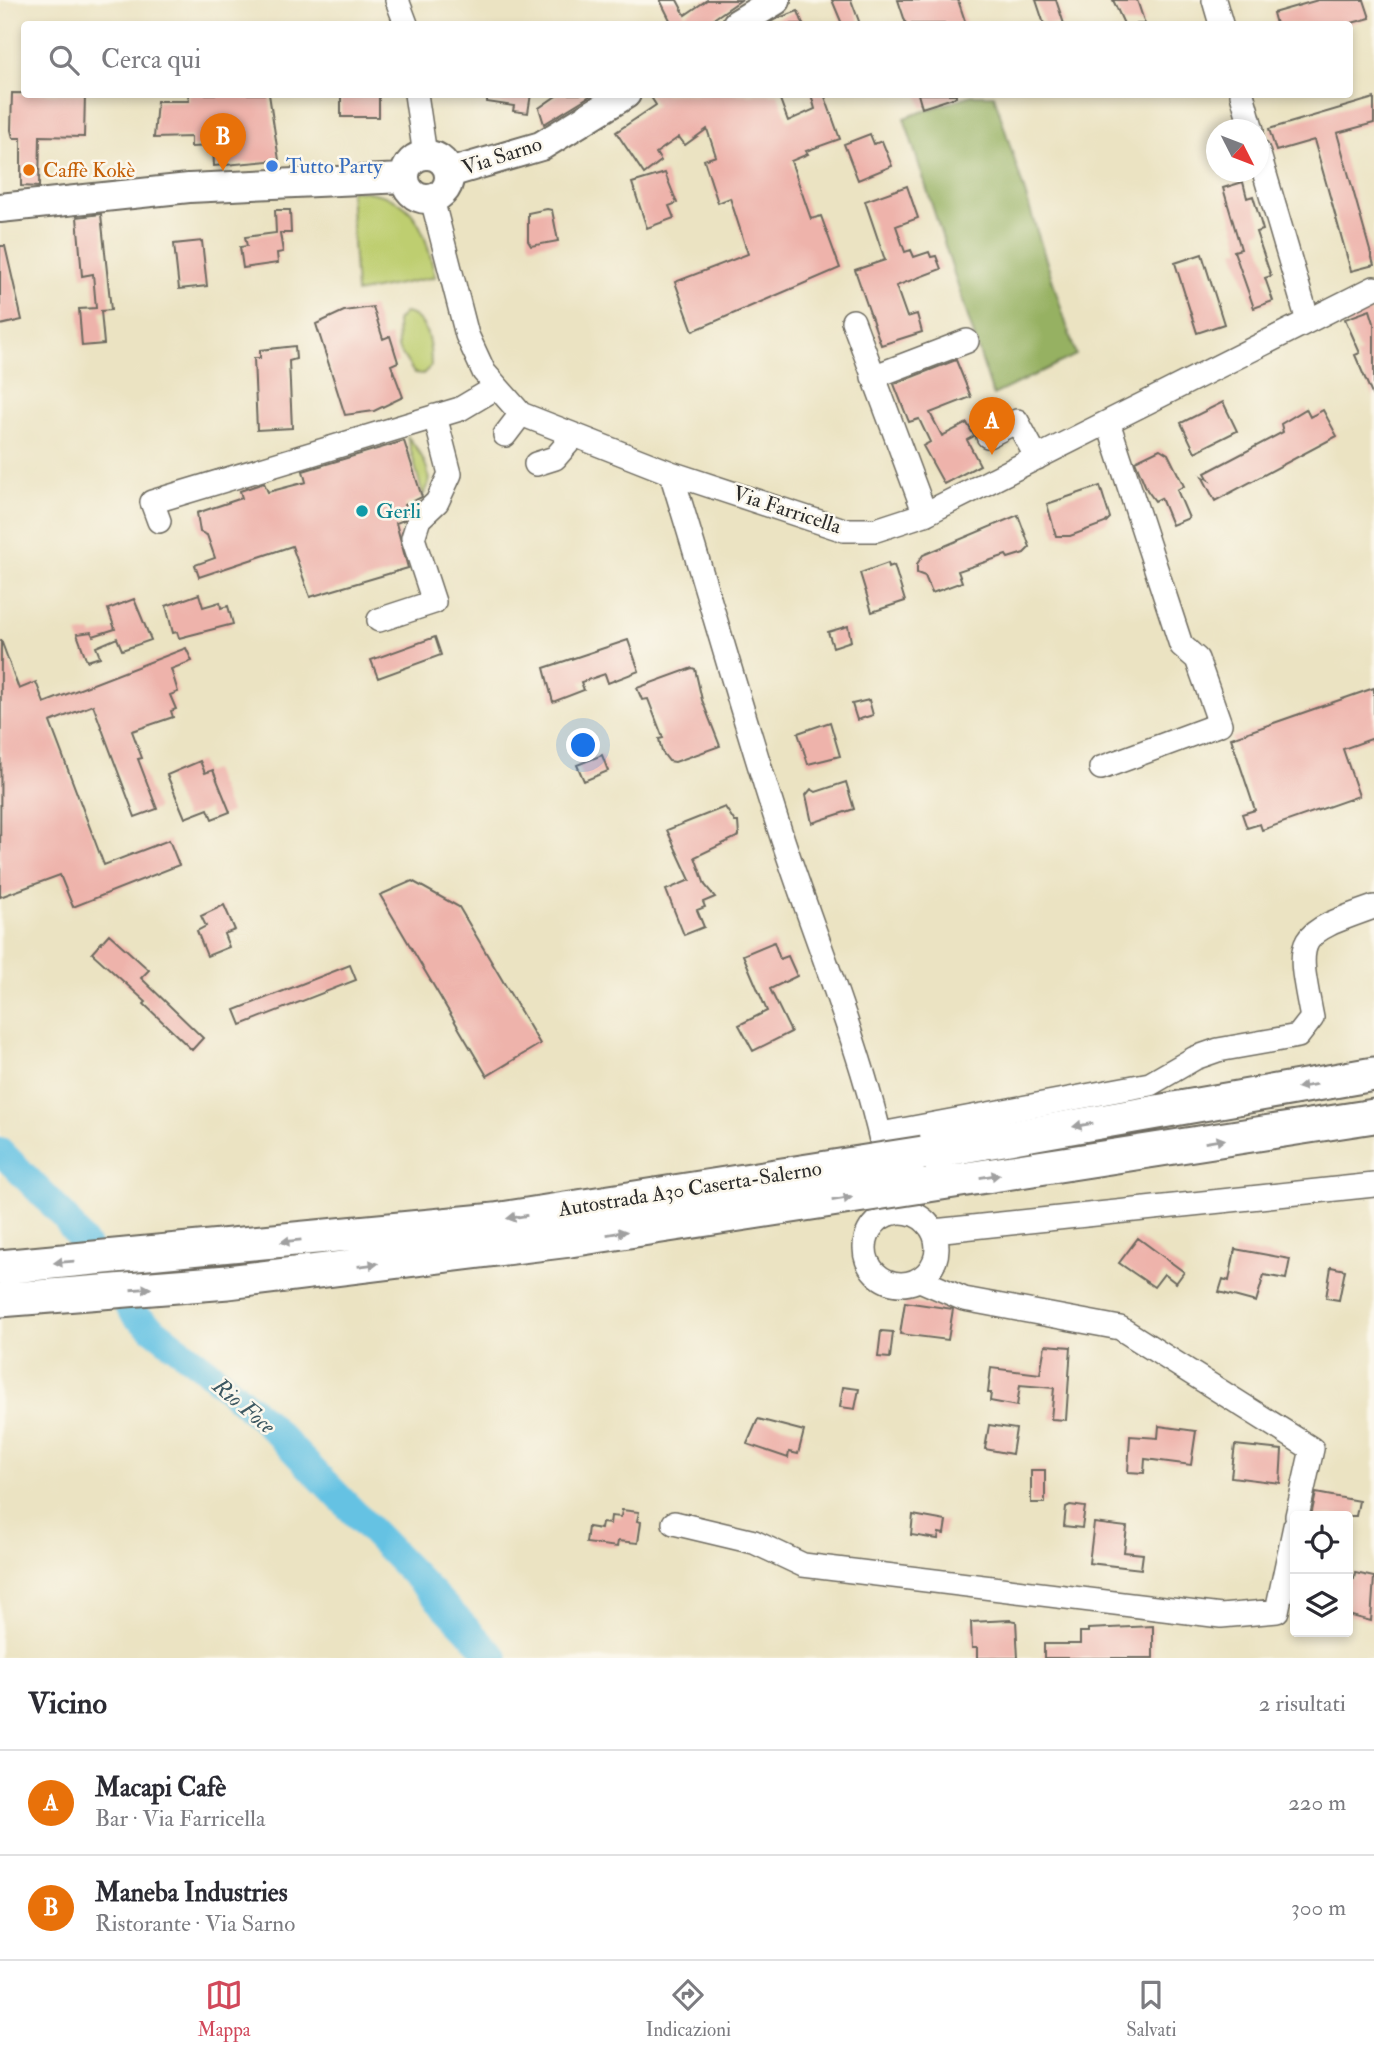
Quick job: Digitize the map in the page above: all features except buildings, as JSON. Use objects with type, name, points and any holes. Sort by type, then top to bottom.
[{"type":"highway","name":"Autostrada A30 Caserta-Salerno","points":[[0,1267],[495,1220],[923,1153],[1374,1074]]},
{"type":"highway","name":"Autostrada A30 Caserta-Salerno","points":[[0,1300],[228,1282],[570,1240],[1374,1116]]},
{"type":"main road","points":[[742,21],[776,0]]},
{"type":"main road","name":"Via Sarno","points":[[449,173],[541,146],[619,98]]},
{"type":"main road","points":[[425,155],[443,162],[449,173],[443,192],[432,199],[413,195],[404,178],[413,160],[425,155]]},
{"type":"main road","points":[[0,208],[189,188],[404,178]]},
{"type":"street","points":[[397,0],[405,21]]},
{"type":"street","points":[[1214,0],[1220,21]]},
{"type":"street","points":[[417,98],[425,155]]},
{"type":"street","points":[[1243,98],[1249,119]]},
{"type":"street","points":[[1267,182],[1308,321]]},
{"type":"street","name":"Via Farricella","points":[[432,199],[467,335],[484,372],[521,414],[671,473],[844,530],[876,530],[925,514],[1374,288]]},
{"type":"street","points":[[853,321],[925,514]]},
{"type":"street","points":[[873,377],[967,341]]},
{"type":"street","points":[[159,521],[152,502],[460,409],[496,387]]},
{"type":"street","points":[[505,435],[521,414]]},
{"type":"street","points":[[379,620],[434,602],[413,538],[419,519],[437,502],[450,474],[435,416]]},
{"type":"street","points":[[988,436],[1017,421],[1037,458]]},
{"type":"street","points":[[1101,768],[1220,724],[1197,659],[1181,645],[1108,422]]},
{"type":"street","points":[[536,464],[555,458],[574,436]]},
{"type":"street","points":[[671,473],[779,829],[830,972],[881,1134],[895,1213]]},
{"type":"street","points":[[881,1134],[1150,1084],[1195,1058],[1218,1050],[1298,1036],[1312,1018],[1302,968],[1302,953],[1307,941],[1322,925],[1374,907]]},
{"type":"street","points":[[934,1231],[1374,1185]]},
{"type":"street","points":[[895,1213],[916,1215],[934,1231],[937,1242],[935,1263],[920,1280],[909,1284],[884,1281],[868,1263],[865,1251],[871,1228],[880,1219],[895,1213]]},
{"type":"street","points":[[920,1280],[964,1298],[1120,1328],[1311,1449],[1298,1511]]},
{"type":"street","points":[[674,1523],[754,1542],[803,1565],[1221,1616],[1277,1611],[1290,1550]]},
{"type":"green space","points":[[963,98],[995,98],[1076,355],[993,395],[904,118]]},
{"type":"green space","points":[[350,190],[388,197],[412,214],[426,240],[435,277],[356,293]]},
{"type":"green space","points":[[404,313],[418,319],[426,333],[431,366],[423,374],[414,373],[398,348],[397,321]]},
{"type":"green space","points":[[407,436],[426,465],[429,481],[423,495]]},
{"type":"waterway","name":"Rio Foce","points":[[0,1151],[63,1215],[136,1316],[213,1375],[269,1425],[495,1658]]},
{"type":"place","name":"Tutto Party","points":[[272,166]]},
{"type":"place","name":"Caffè Kokè","points":[[29,170]]},
{"type":"place","name":"Maneba Industries","points":[[223,171]]},
{"type":"place","name":"Macapi Cafè","points":[[992,455]]},
{"type":"place","name":"Gerli","points":[[362,511]]}]
